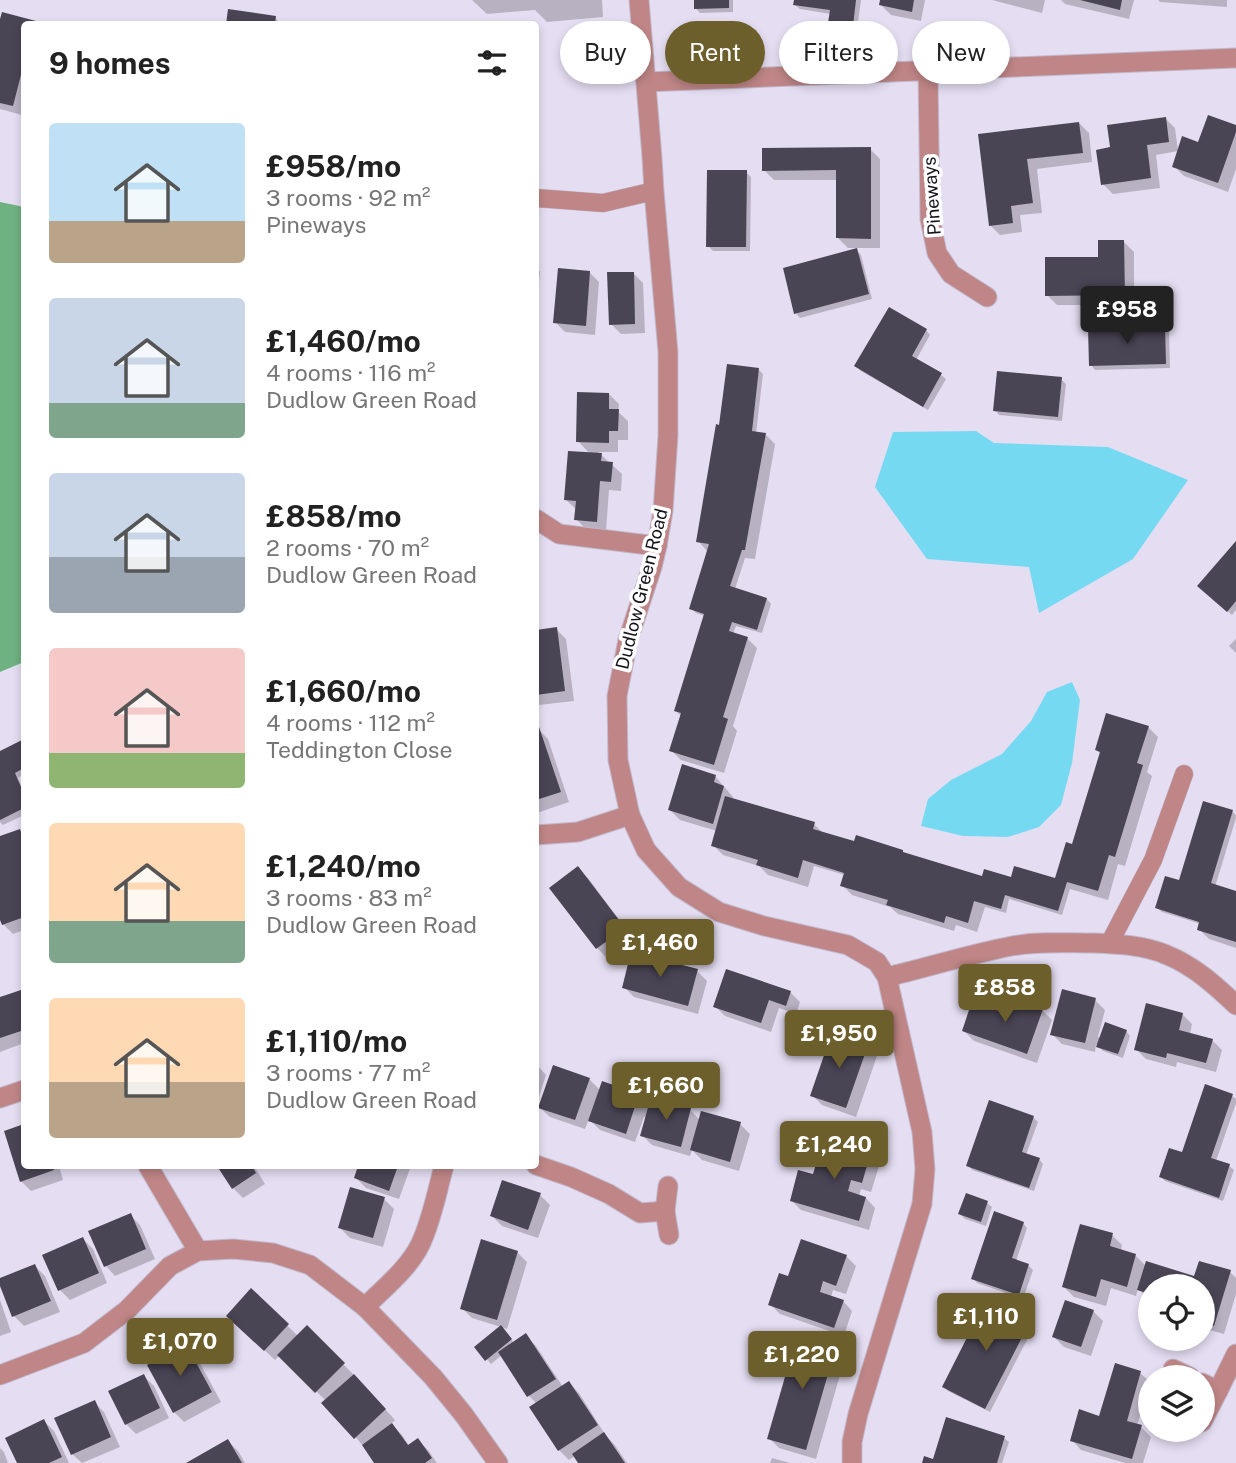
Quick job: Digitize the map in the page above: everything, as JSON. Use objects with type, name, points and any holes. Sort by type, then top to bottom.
[{"type":"street","name":"Dudlow Green Road","points":[[639,0],[641,21]]},
{"type":"street","points":[[1010,68],[1236,58]]},
{"type":"street","points":[[651,82],[912,72]]},
{"type":"street","name":"Dudlow Green Road","points":[[646,84],[668,352],[668,436],[663,512],[657,546],[628,640],[617,696],[618,760],[629,815],[646,850],[679,887],[719,912],[764,926],[848,945],[877,962],[887,977]]},
{"type":"street","name":"Pineways","points":[[928,84],[930,219],[937,253],[951,274],[987,297]]},
{"type":"street","points":[[539,521],[559,534],[657,546]]},
{"type":"street","points":[[539,835],[578,832],[629,815]]},
{"type":"street","points":[[852,1463],[852,1442],[858,1414],[922,1204],[925,1168],[922,1132],[887,977],[1014,946],[1048,942],[1109,944],[1138,947],[1165,954],[1190,966],[1236,1006]]},
{"type":"street","points":[[0,1098],[21,1091]]},
{"type":"street","points":[[539,1165],[572,1177],[640,1213],[665,1211]]},
{"type":"street","points":[[150,1169],[198,1251]]},
{"type":"street","points":[[365,1307],[404,1267],[419,1246],[443,1169]]},
{"type":"street","points":[[668,1186],[665,1211],[669,1235]]},
{"type":"street","points":[[0,1375],[84,1343],[127,1310],[170,1266],[198,1251],[233,1249],[273,1253],[310,1265],[365,1307],[433,1377],[498,1463]]},
{"type":"street","points":[[1215,1381],[1236,1354]]},
{"type":"lane","points":[[539,198],[603,203],[654,191]]},
{"type":"lane","points":[[1109,944],[1153,860],[1184,774]]},
{"type":"green space","points":[[0,202],[21,206],[21,663],[0,672]]},
{"type":"water","points":[[976,431],[994,443],[1108,447],[1188,480],[1133,559],[1039,613],[1029,567],[927,559],[875,487],[893,432]]},
{"type":"water","points":[[1072,682],[1080,700],[1072,763],[1061,805],[1039,827],[1008,837],[963,836],[921,826],[928,799],[951,780],[1002,754],[1031,721],[1047,692]]},
{"type":"building","points":[[694,0],[729,0],[729,8],[694,9]]},
{"type":"building","points":[[794,0],[856,0],[854,21],[828,21],[830,10],[793,5]]},
{"type":"building","points":[[880,0],[914,0],[912,12],[879,5]]},
{"type":"building","points":[[1080,0],[1122,0],[1120,10]]},
{"type":"building","points":[[228,9],[276,16],[275,21],[226,21]]},
{"type":"building","points":[[2,12],[36,21],[21,21],[21,75],[13,106],[0,103]]},
{"type":"building","points":[[1208,115],[1236,125],[1218,183],[1172,167],[1182,136],[1198,142]]},
{"type":"building","points":[[1166,117],[1169,142],[1147,145],[1151,178],[1101,185],[1096,150],[1110,147],[1107,125]]},
{"type":"building","points":[[1079,122],[1083,153],[1027,159],[1033,203],[1011,206],[1013,223],[989,226],[978,134]]},
{"type":"building","points":[[871,147],[871,239],[836,238],[836,170],[762,171],[762,148]]},
{"type":"building","points":[[707,170],[747,170],[746,247],[706,247]]},
{"type":"building","points":[[1098,240],[1124,240],[1125,295],[1045,296],[1045,257],[1098,257]]},
{"type":"building","points":[[857,248],[869,294],[794,314],[783,268]]},
{"type":"building","points":[[558,268],[590,271],[586,326],[553,323]]},
{"type":"building","points":[[607,272],[634,272],[635,324],[609,325]]},
{"type":"building","points":[[889,307],[927,329],[912,356],[942,373],[923,407],[854,366]]},
{"type":"building","points":[[1165,326],[1166,364],[1089,366],[1088,328]]},
{"type":"building","points":[[727,364],[759,368],[752,431],[766,433],[745,550],[742,550],[730,586],[767,598],[757,630],[732,622],[729,631],[748,637],[723,717],[728,719],[714,765],[669,751],[681,713],[674,711],[704,614],[689,609],[709,544],[696,542],[716,424],[719,425]]},
{"type":"building","points":[[997,371],[1062,377],[1058,417],[993,411]]},
{"type":"building","points":[[577,392],[609,393],[609,409],[619,409],[618,431],[609,431],[609,443],[576,442]]},
{"type":"building","points":[[568,451],[602,453],[601,461],[613,462],[611,482],[600,481],[597,522],[574,520],[576,501],[564,500]]},
{"type":"building","points":[[1236,541],[1236,601],[1227,612],[1197,586]]},
{"type":"building","points":[[557,627],[565,691],[539,695],[539,630]]},
{"type":"building","points":[[1106,713],[1149,726],[1137,763],[1143,765],[1115,857],[1109,855],[1098,891],[1067,882],[1058,911],[1005,895],[1001,909],[974,901],[968,923],[946,916],[944,923],[886,905],[888,900],[840,886],[844,873],[803,860],[798,878],[756,865],[758,860],[711,846],[725,796],[815,822],[813,829],[854,841],[856,835],[982,876],[984,869],[1011,877],[1014,866],[1055,878],[1066,842],[1072,844],[1100,752],[1095,750]]},
{"type":"building","points":[[539,727],[561,792],[539,799]]},
{"type":"building","points":[[21,740],[21,770],[15,773],[21,787],[21,810],[0,820],[0,751]]},
{"type":"building","points":[[682,764],[716,775],[714,782],[724,786],[713,824],[668,810]]},
{"type":"building","points":[[1203,801],[1233,810],[1211,883],[1236,891],[1236,942],[1197,930],[1199,922],[1155,908],[1165,876],[1179,880]]},
{"type":"building","points":[[20,829],[21,832],[21,918],[2,925],[0,920],[0,836]]},
{"type":"building","points":[[578,866],[625,928],[596,949],[549,888]]},
{"type":"building","points":[[631,952],[698,969],[688,1006],[622,988]]},
{"type":"building","points":[[726,969],[791,991],[786,1006],[769,1000],[761,1023],[713,1007]]},
{"type":"building","points":[[1062,989],[1096,998],[1085,1043],[1050,1035]]},
{"type":"building","points":[[21,990],[21,1031],[0,1038],[0,997]]},
{"type":"building","points":[[1010,998],[1043,1009],[1027,1054],[962,1031],[972,1001],[1005,1013]]},
{"type":"building","points":[[1146,1003],[1183,1013],[1179,1030],[1213,1039],[1206,1063],[1167,1053],[1166,1058],[1134,1050]]},
{"type":"building","points":[[1105,1022],[1127,1030],[1118,1054],[1096,1047]]},
{"type":"building","points":[[832,1032],[868,1045],[846,1108],[810,1096]]},
{"type":"building","points":[[553,1065],[590,1078],[575,1120],[539,1108]]},
{"type":"building","points":[[602,1081],[639,1094],[626,1134],[588,1121]]},
{"type":"building","points":[[1205,1084],[1233,1094],[1211,1158],[1230,1164],[1219,1198],[1159,1177],[1169,1148],[1182,1152]]},
{"type":"building","points":[[651,1097],[691,1108],[681,1147],[640,1136]]},
{"type":"building","points":[[989,1100],[1034,1116],[1022,1152],[1040,1158],[1029,1188],[966,1166]]},
{"type":"building","points":[[701,1111],[741,1122],[730,1162],[690,1150]]},
{"type":"building","points":[[21,1125],[21,1169],[54,1170],[20,1182],[4,1131]]},
{"type":"building","points":[[824,1138],[871,1152],[862,1183],[851,1180],[848,1191],[866,1197],[859,1221],[790,1201],[798,1170],[813,1174]]},
{"type":"building","points":[[219,1169],[254,1169],[256,1173],[232,1189]]},
{"type":"building","points":[[357,1169],[397,1169],[389,1191],[354,1178]]},
{"type":"building","points":[[502,1180],[541,1193],[528,1230],[490,1216]]},
{"type":"building","points":[[350,1187],[385,1197],[373,1238],[338,1228]]},
{"type":"building","points":[[966,1193],[988,1201],[981,1222],[958,1214]]},
{"type":"building","points":[[994,1211],[1024,1222],[1012,1258],[1029,1264],[1019,1295],[971,1279]]},
{"type":"building","points":[[131,1213],[146,1249],[104,1267],[88,1231]]},
{"type":"building","points":[[1080,1224],[1113,1233],[1110,1246],[1136,1254],[1127,1287],[1101,1279],[1096,1297],[1062,1287]]},
{"type":"building","points":[[83,1237],[99,1273],[58,1291],[42,1255]]},
{"type":"building","points":[[481,1239],[518,1251],[497,1320],[460,1309]]},
{"type":"building","points":[[801,1239],[847,1255],[836,1286],[823,1281],[820,1292],[844,1300],[834,1328],[768,1305],[779,1273],[788,1276]]},
{"type":"building","points":[[1146,1261],[1188,1274],[1142,1274]]},
{"type":"building","points":[[1199,1261],[1231,1270],[1215,1323],[1215,1274],[1195,1274]]},
{"type":"building","points":[[35,1264],[51,1301],[12,1317],[0,1286],[0,1278]]},
{"type":"building","points":[[251,1288],[289,1324],[264,1351],[226,1316]]},
{"type":"building","points":[[987,1298],[1031,1320],[985,1409],[942,1387]]},
{"type":"building","points":[[1065,1300],[1094,1310],[1081,1347],[1052,1337]]},
{"type":"building","points":[[307,1325],[345,1363],[315,1393],[277,1355]]},
{"type":"building","points":[[501,1325],[512,1339],[485,1361],[474,1347]]},
{"type":"building","points":[[798,1332],[837,1343],[806,1450],[767,1439]]},
{"type":"building","points":[[526,1333],[556,1379],[527,1397],[498,1352]]},
{"type":"building","points":[[186,1344],[212,1392],[173,1413],[147,1365]]},
{"type":"building","points":[[1115,1363],[1138,1370],[1138,1382],[1127,1421],[1138,1424],[1138,1439],[1132,1459],[1070,1441],[1079,1409],[1099,1416]]},
{"type":"building","points":[[144,1374],[160,1408],[125,1425],[108,1391]]},
{"type":"building","points":[[354,1374],[386,1409],[354,1439],[321,1403]]},
{"type":"building","points":[[569,1381],[598,1425],[558,1451],[529,1407]]},
{"type":"building","points":[[95,1400],[111,1437],[71,1455],[54,1418]]},
{"type":"building","points":[[946,1417],[1005,1436],[997,1463],[922,1463],[924,1456],[933,1459]]},
{"type":"building","points":[[44,1419],[62,1457],[49,1463],[17,1463],[5,1438]]},
{"type":"building","points":[[392,1423],[408,1445],[418,1438],[432,1458],[425,1463],[374,1463],[362,1445]]},
{"type":"building","points":[[604,1432],[625,1463],[578,1463],[572,1454]]},
{"type":"building","points":[[228,1439],[242,1463],[186,1463]]}]
